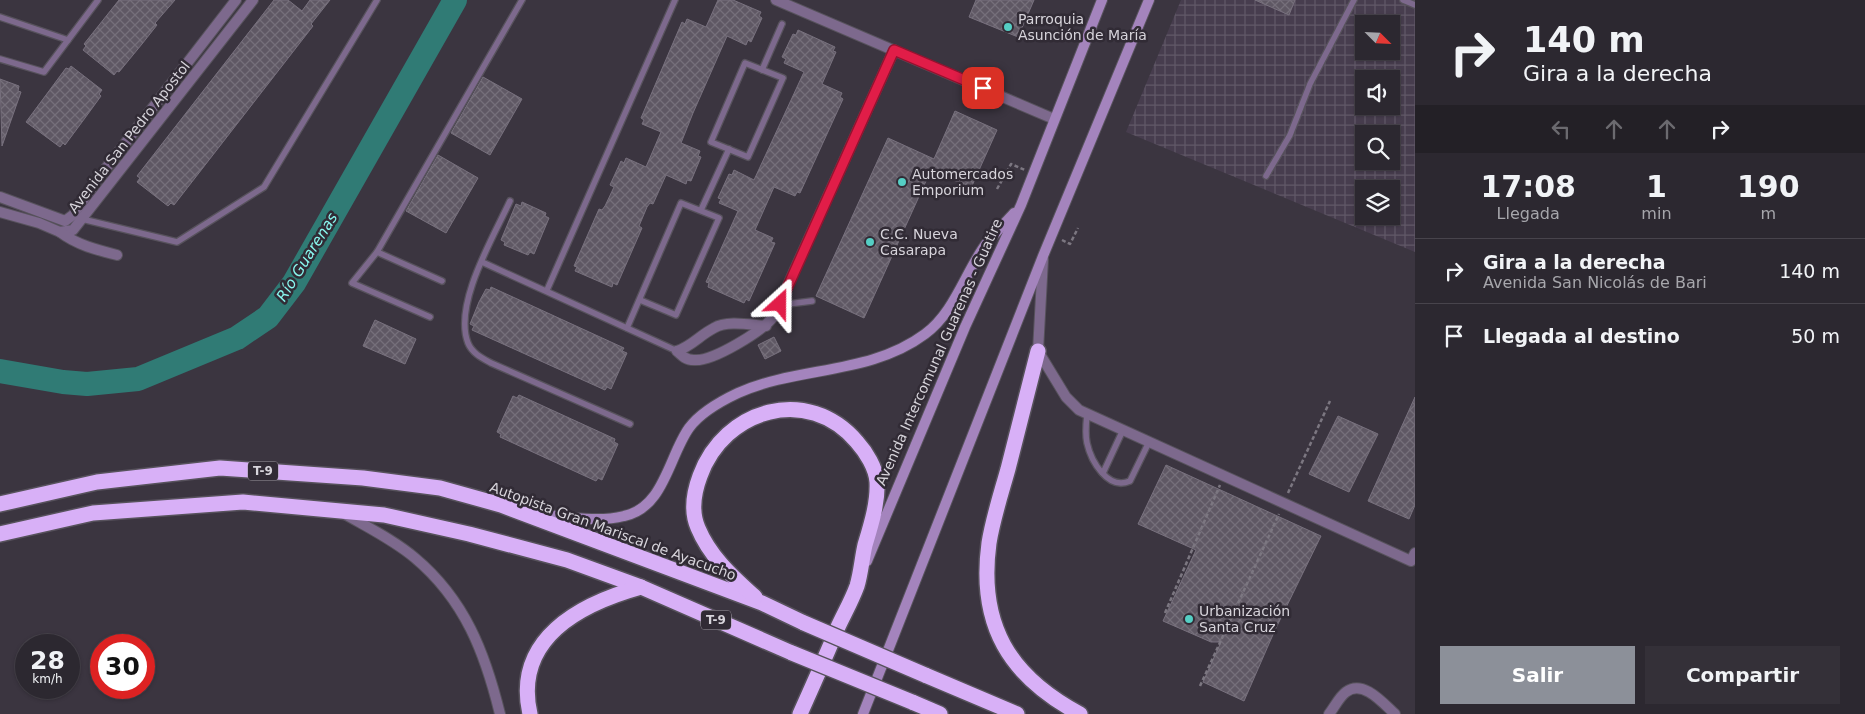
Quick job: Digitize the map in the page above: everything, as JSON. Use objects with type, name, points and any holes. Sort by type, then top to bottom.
[{"type":"highway","points":[[1038,351],[997,508],[990,543],[987,578],[991,612],[1002,644],[1026,677],[1061,704],[1080,714]]},
{"type":"highway","points":[[762,604],[723,568],[710,551],[698,528],[695,501],[704,466],[716,444],[739,424],[770,411],[804,411],[837,424],[850,433],[871,463],[877,480],[876,500],[857,586]]},
{"type":"highway","name":"Autopista Gran Mariscal de Ayacucho","points":[[0,504],[97,482],[220,468],[363,478],[440,488],[524,513],[762,604],[1017,714]]},
{"type":"highway","name":"T-9","points":[[0,534],[93,514],[243,502],[384,515],[469,534],[567,560],[641,587],[792,653],[940,714]]},
{"type":"highway","name":"Avenida Intercomunal Guarenas - Guatire","points":[[800,714],[857,586]]},
{"type":"highway","points":[[530,714],[525,694],[527,677],[533,658],[548,638],[567,619],[587,606],[613,594],[641,587]]},
{"type":"main road","name":"Avenida Intercomunal Guarenas - Guatire","points":[[857,586],[965,327],[1021,204],[1102,0]]},
{"type":"main road","points":[[863,714],[1051,235],[1149,0]]},
{"type":"main road","points":[[524,513],[600,519],[626,516],[649,502],[662,484],[690,427],[720,403],[754,387],[878,358],[911,344],[938,323],[986,245],[1021,204]]},
{"type":"street","name":"Avenida San Pedro Apostol","points":[[60,232],[74,230],[78,217],[103,172],[236,0]]},
{"type":"street","name":"Avenida San Pedro Apostol","points":[[0,197],[65,221],[78,217],[253,0]]},
{"type":"street","points":[[776,0],[1054,119]]},
{"type":"street","points":[[677,351],[686,358],[702,360],[758,333],[766,326],[780,304],[894,50]]},
{"type":"street","points":[[0,212],[39,223],[60,232],[69,239],[117,255]]},
{"type":"street","points":[[1043,256],[1038,351],[1066,397],[1087,415],[1411,561],[1415,553]]},
{"type":"street","points":[[677,351],[693,345],[702,336],[720,325],[766,326]]},
{"type":"street","points":[[340,511],[415,558],[448,592],[471,629],[483,654],[500,714]]},
{"type":"street","points":[[1329,714],[1345,692],[1356,688],[1370,692],[1394,714]]},
{"type":"lane","points":[[0,59],[44,72],[98,0]]},
{"type":"lane","points":[[78,217],[177,242],[264,187],[377,0]]},
{"type":"lane","points":[[430,317],[352,282],[366,268],[377,252],[522,0]]},
{"type":"lane","points":[[547,290],[675,0]]},
{"type":"lane","points":[[1266,176],[1290,135],[1310,84],[1354,0]]},
{"type":"lane","points":[[1403,0],[1415,5]]},
{"type":"lane","points":[[0,17],[68,40]]},
{"type":"lane","points":[[762,70],[782,24]]},
{"type":"lane","points":[[745,63],[783,78],[748,157],[729,149],[711,142],[745,63]]},
{"type":"lane","points":[[701,210],[729,149]]},
{"type":"lane","points":[[510,201],[482,262],[467,303],[465,325],[468,343],[476,354],[491,363],[630,424]]},
{"type":"lane","points":[[627,328],[681,203],[719,218],[676,315],[640,300]]},
{"type":"lane","points":[[377,252],[442,281]]},
{"type":"lane","points":[[482,262],[547,290],[677,351]]},
{"type":"lane","points":[[780,304],[812,301]]},
{"type":"lane","points":[[1087,415],[1087,443],[1092,458],[1103,473],[1117,483],[1130,481],[1149,442]]},
{"type":"lane","points":[[1103,473],[1123,430]]},
{"type":"path","points":[[997,190],[1011,164],[1033,173]]},
{"type":"path","points":[[1051,235],[1070,244],[1078,228]]},
{"type":"path","points":[[1200,686],[1330,401]]},
{"type":"path","points":[[1166,613],[1224,476]]},
{"type":"shaded area","points":[[1181,0],[1415,0],[1415,252],[1126,132]]},
{"type":"building","points":[[119,0],[175,0],[155,23],[157,25],[142,44],[119,72],[117,71],[114,75],[83,50],[86,46],[84,44]]},
{"type":"building","points":[[274,0],[288,0],[302,11],[310,0],[330,0],[311,24],[313,26],[174,205],[171,203],[168,206],[137,182],[140,178],[137,176]]},
{"type":"building","points":[[718,0],[733,0],[761,12],[759,16],[762,18],[751,42],[748,40],[746,45],[727,36],[693,113],[681,143],[700,151],[698,156],[701,157],[691,181],[687,180],[686,184],[666,175],[653,204],[650,203],[647,207],[639,226],[642,228],[617,285],[613,283],[612,287],[575,271],[577,267],[574,266],[599,209],[602,210],[605,206],[614,187],[610,185],[621,161],[624,163],[626,158],[646,167],[661,132],[642,124],[644,120],[641,118],[682,22],[685,24],[687,19],[706,27]]},
{"type":"building","name":"Parroquia Asunción de María","points":[[976,0],[1034,0],[1018,37],[969,17]]},
{"type":"building","points":[[1255,0],[1295,0],[1289,15]]},
{"type":"building","points":[[798,30],[835,47],[833,51],[836,52],[822,84],[842,93],[840,97],[843,99],[800,193],[797,192],[795,196],[774,187],[755,230],[773,238],[771,242],[775,243],[749,301],[746,299],[744,303],[708,287],[709,283],[706,282],[738,211],[719,203],[721,199],[718,198],[729,174],[732,175],[734,170],[754,180],[804,72],[784,63],[786,59],[782,57],[793,34],[796,35]]},
{"type":"building","points":[[71,66],[102,90],[99,94],[101,96],[85,118],[65,145],[63,143],[60,147],[26,122],[66,68],[69,69]]},
{"type":"building","points":[[483,77],[522,99],[490,155],[451,133]]},
{"type":"building","points":[[0,79],[19,86],[18,91],[21,92],[2,146]]},
{"type":"building","name":"C.C. Nueva Casarapa","points":[[955,111],[997,130],[971,188],[931,170],[864,318],[816,296],[888,138],[934,159]]},
{"type":"building","points":[[438,155],[478,178],[446,233],[406,211]]},
{"type":"building","points":[[522,202],[546,213],[545,216],[549,218],[534,254],[530,252],[528,255],[504,245],[505,242],[501,240],[516,204],[521,206]]},
{"type":"building","points":[[491,287],[624,348],[622,351],[627,353],[611,389],[607,387],[605,390],[472,330],[474,326],[470,324],[479,302],[486,289],[490,290]]},
{"type":"building","points":[[375,320],[416,339],[405,364],[363,346]]},
{"type":"building","points":[[774,337],[781,351],[765,359],[758,345]]},
{"type":"building","points":[[519,395],[615,439],[614,442],[618,444],[602,480],[598,478],[596,481],[500,437],[501,434],[497,432],[503,418],[513,396],[517,398]]},
{"type":"building","points":[[1415,397],[1415,505],[1409,519],[1368,501]]},
{"type":"building","points":[[1338,416],[1378,434],[1349,492],[1309,474]]},
{"type":"building","points":[[1166,465],[1321,536],[1275,630],[1244,701],[1203,682],[1221,642],[1211,642],[1163,621],[1196,550],[1138,524]]},
{"type":"waterway","name":"Río Guarenas","points":[[0,371],[63,382],[87,384],[138,379],[237,338],[268,317],[294,283],[455,0]]},
{"type":"place","name":"Parroquia Asunción de María","points":[[1008,27]]},
{"type":"place","name":"Automercados Emporium","points":[[902,182]]},
{"type":"place","name":"C.C. Nueva Casarapa","points":[[870,242]]},
{"type":"place","name":"Urbanización Santa Cruz","points":[[1189,619]]},
{"type":"route","points":[[780,304],[894,50],[983,88]]}]
